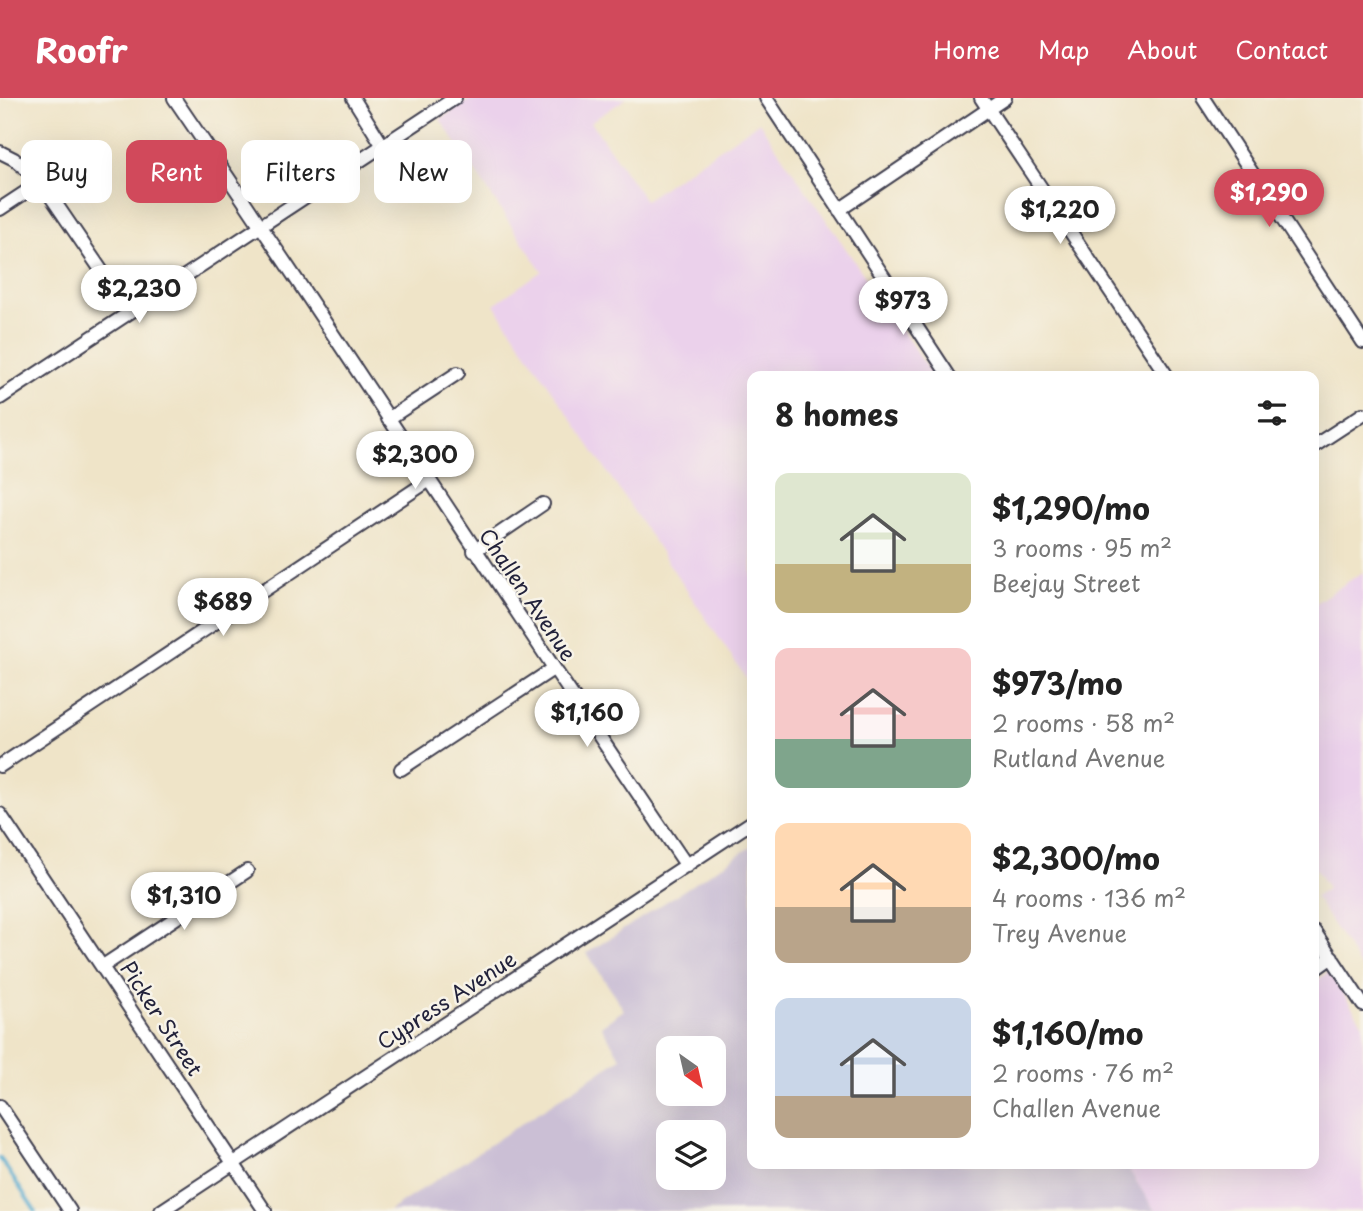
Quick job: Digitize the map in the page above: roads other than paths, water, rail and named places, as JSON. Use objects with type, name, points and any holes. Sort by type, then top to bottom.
[{"type":"street","name":"Challen Avenue","points":[[174,98],[262,226],[474,551],[687,866]]},
{"type":"street","points":[[353,98],[379,140]]},
{"type":"street","points":[[392,140],[455,98]]},
{"type":"street","points":[[766,98],[946,371]]},
{"type":"street","points":[[981,98],[1164,371]]},
{"type":"street","points":[[839,210],[1005,98]]},
{"type":"street","points":[[1203,98],[1363,342]]},
{"type":"street","points":[[0,152],[21,166]]},
{"type":"street","points":[[0,397],[374,152]]},
{"type":"street","points":[[0,209],[21,195]]},
{"type":"street","points":[[55,203],[129,312]]},
{"type":"street","points":[[388,419],[458,373]]},
{"type":"street","points":[[1319,443],[1363,414]]},
{"type":"street","points":[[0,766],[428,481]]},
{"type":"street","points":[[474,551],[543,504]]},
{"type":"street","points":[[401,769],[553,669]]},
{"type":"street","name":"Picker Street","points":[[0,814],[265,1211]]},
{"type":"street","name":"Cypress Avenue","points":[[161,1211],[747,825]]},
{"type":"street","points":[[103,966],[247,871]]},
{"type":"street","points":[[1319,938],[1363,1005]]},
{"type":"street","points":[[1319,966],[1332,957]]},
{"type":"street","points":[[0,1106],[70,1211]]},
{"type":"waterway","points":[[0,1158],[35,1211]]}]
